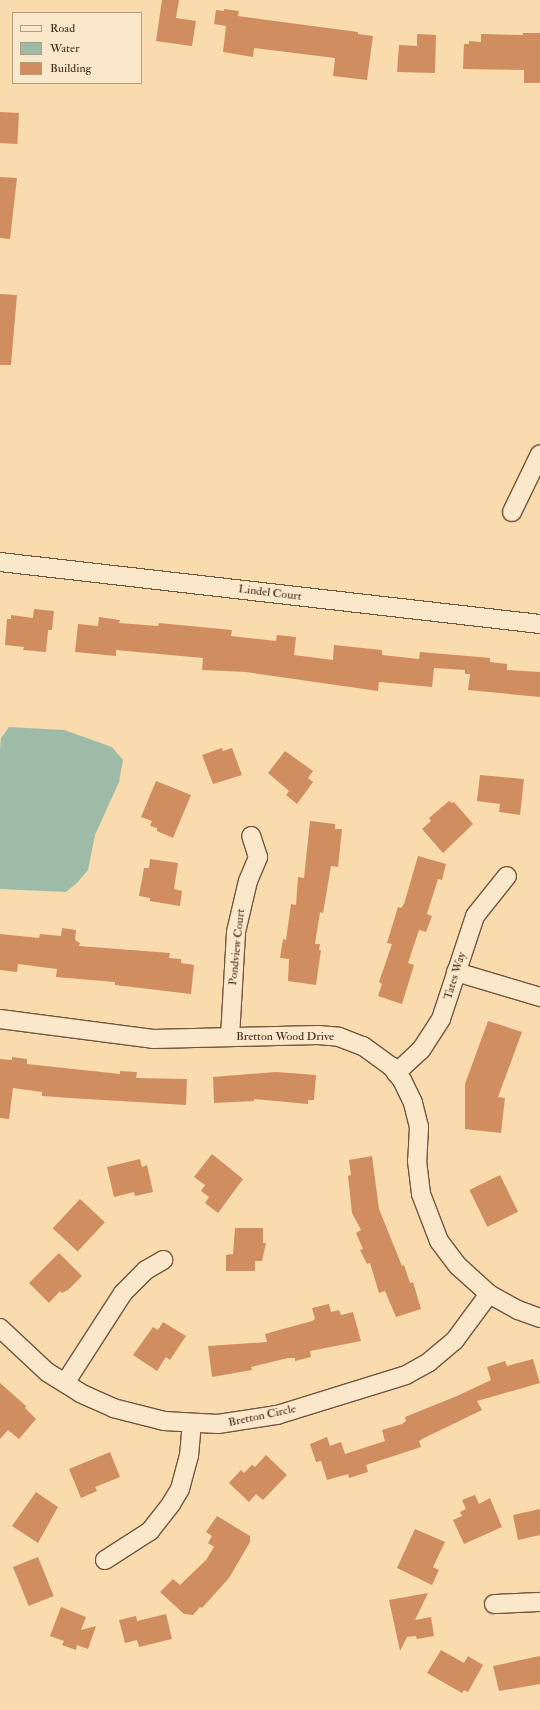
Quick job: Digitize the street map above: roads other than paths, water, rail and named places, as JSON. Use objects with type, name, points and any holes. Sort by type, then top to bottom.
[{"type":"street","points":[[512,512],[540,454]]},
{"type":"street","name":"Lindel Court","points":[[0,562],[540,624]]},
{"type":"street","name":"Pondview Court","points":[[230,1037],[236,932],[248,881],[258,857],[250,836]]},
{"type":"street","name":"Tates Way","points":[[396,1072],[421,1050],[441,1019],[475,916],[508,876]]},
{"type":"street","points":[[456,972],[540,997]]},
{"type":"street","name":"Bretton Wood Drive","points":[[0,1019],[153,1039],[318,1035],[339,1037],[367,1048],[396,1072],[409,1093],[416,1112],[419,1137],[418,1174],[430,1223],[439,1241],[458,1266],[489,1294],[518,1310],[540,1318]]},
{"type":"street","points":[[65,1383],[123,1293],[146,1270],[163,1260]]},
{"type":"street","name":"Bretton Circle","points":[[0,1328],[30,1358],[87,1397],[125,1412],[164,1421],[192,1424],[218,1424],[260,1419],[406,1375],[428,1362],[455,1340],[489,1294]]},
{"type":"street","points":[[105,1560],[150,1531],[176,1497],[189,1456],[192,1424]]},
{"type":"street","points":[[494,1604],[540,1602]]},
{"type":"water","points":[[9,727],[64,730],[112,747],[123,760],[119,782],[95,835],[88,870],[77,883],[66,892],[0,889],[0,749],[1,738]]}]
